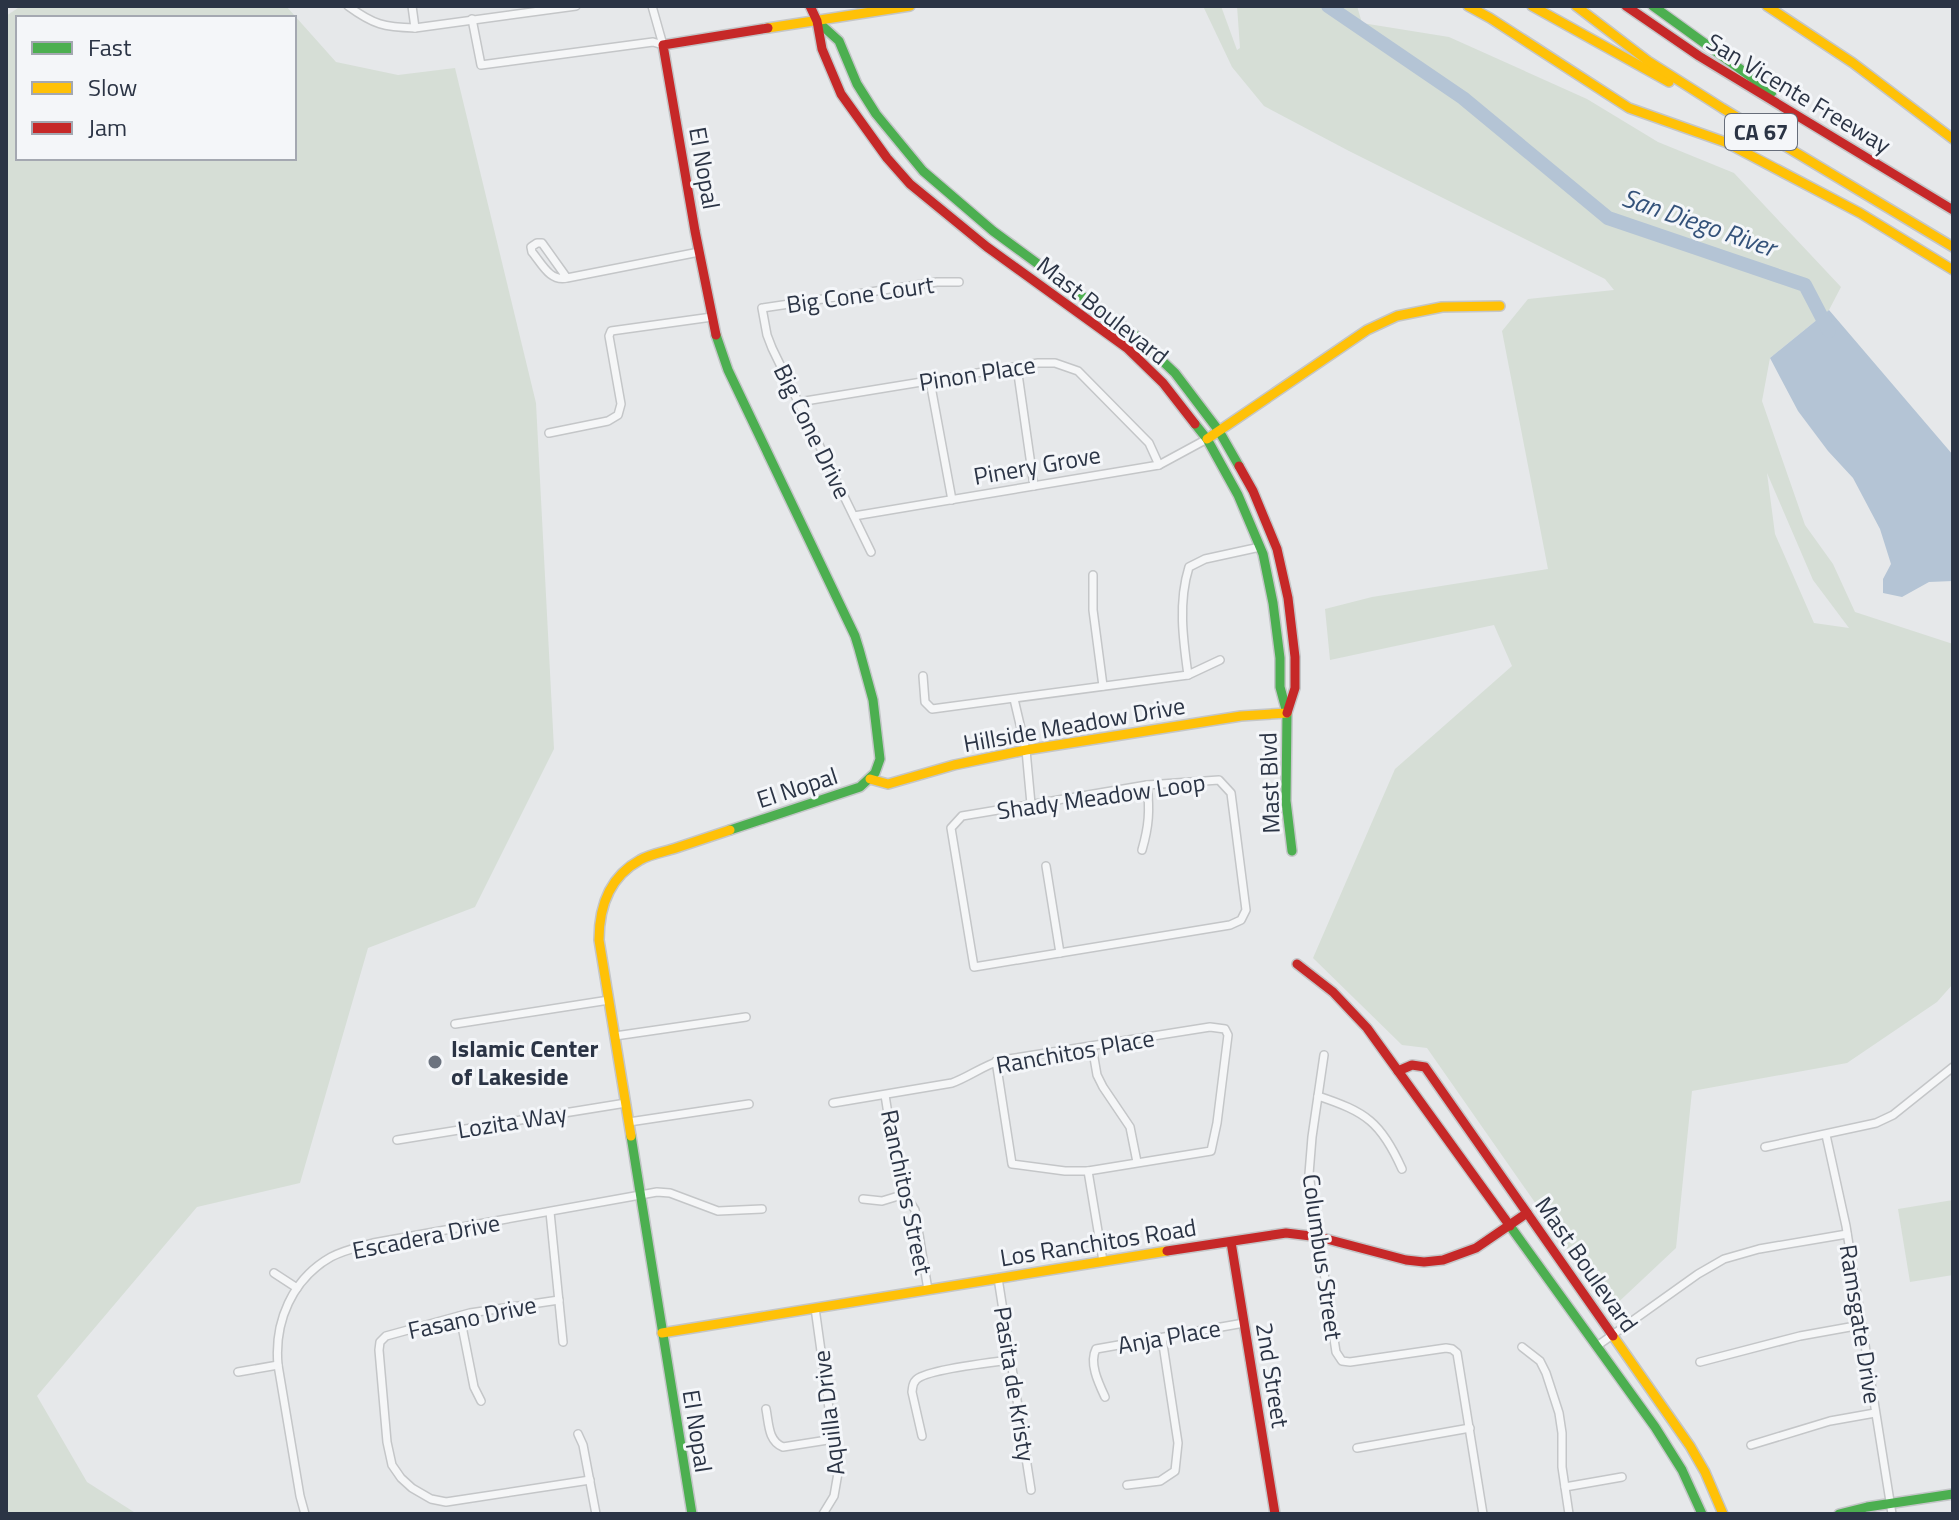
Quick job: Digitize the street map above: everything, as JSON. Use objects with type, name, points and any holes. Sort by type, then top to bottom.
[{"type":"main road","points":[[810,6],[817,21]]},
{"type":"main road","points":[[663,45],[910,6]]},
{"type":"main road","points":[[1468,6],[1629,108],[1725,142],[1860,213],[1953,270]]},
{"type":"main road","points":[[1532,6],[1659,78],[1722,108]]},
{"type":"main road","name":"CA 67","points":[[1576,6],[1648,61],[1953,247]]},
{"type":"main road","name":"San Vicente Freeway","points":[[1626,6],[1699,56],[1953,210]]},
{"type":"main road","points":[[1653,6],[1815,126]]},
{"type":"main road","points":[[1767,6],[1853,63],[1953,139]]},
{"type":"main road","name":"Mast Boulevard","points":[[817,21],[839,41],[857,84],[897,141],[923,171],[977,218],[1135,335],[1175,373],[1219,431],[1253,491],[1277,549],[1288,598],[1295,657],[1295,688],[1287,713]]},
{"type":"main road","name":"Mast Boulevard","points":[[817,21],[822,49],[841,94],[887,158],[910,184],[987,247],[1127,348],[1163,383],[1207,439],[1238,495],[1260,547],[1273,603],[1280,658],[1280,687],[1287,713]]},
{"type":"main road","name":"El Nopal","points":[[663,45],[717,339],[728,370],[855,636],[875,708],[880,759],[878,768],[860,787],[640,860],[612,884],[599,914],[598,927],[609,1000],[692,1514]]},
{"type":"main road","points":[[968,230],[977,218]]},
{"type":"main road","name":"Pinery Grove","points":[[1207,439],[1367,330],[1397,316],[1442,307],[1500,306]]},
{"type":"main road","name":"Hillside Meadow Drive","points":[[870,779],[888,784],[954,765],[1026,750],[1241,716],[1287,713]]},
{"type":"main road","name":"Mast Blvd","points":[[1287,713],[1286,801],[1292,851]]},
{"type":"main road","name":"Mast Boulevard","points":[[1297,964],[1333,992],[1367,1028],[1655,1427],[1682,1470],[1702,1514]]},
{"type":"main road","name":"Mast Boulevard","points":[[1398,1071],[1407,1065],[1425,1067],[1690,1446],[1723,1514]]},
{"type":"main road","name":"Los Ranchitos Road","points":[[662,1333],[1286,1233],[1319,1237],[1406,1260],[1426,1262],[1449,1259],[1468,1252],[1527,1213]]},
{"type":"main road","name":"2nd Street","points":[[1231,1242],[1275,1514]]},
{"type":"main road","points":[[1839,1514],[1953,1494]]},
{"type":"street","points":[[348,6],[364,18],[389,27],[415,28],[576,6]]},
{"type":"street","points":[[412,6],[415,28]]},
{"type":"street","points":[[652,6],[663,45]]},
{"type":"street","points":[[472,19],[481,65],[653,42],[663,45]]},
{"type":"street","points":[[567,278],[542,243],[531,247],[555,279],[567,278],[699,252]]},
{"type":"street","name":"Big Cone Court","points":[[762,308],[937,282],[959,282]]},
{"type":"street","name":"Big Cone Drive","points":[[762,308],[772,348],[871,552]]},
{"type":"street","points":[[549,433],[608,421],[618,415],[621,404],[609,336],[611,331],[712,317]]},
{"type":"street","name":"Pinon Place","points":[[799,402],[1047,362],[1078,371],[1149,443],[1159,465]]},
{"type":"street","points":[[1017,367],[1034,486]]},
{"type":"street","points":[[930,381],[952,500]]},
{"type":"street","name":"Pinery Grove","points":[[854,516],[1159,465],[1207,439]]},
{"type":"street","points":[[1188,675],[1182,632],[1185,580],[1189,567],[1205,559],[1260,547]]},
{"type":"street","points":[[1093,575],[1093,610],[1103,686]]},
{"type":"street","points":[[923,676],[925,702],[932,709],[1188,675],[1220,660]]},
{"type":"street","points":[[1014,699],[1026,750],[1031,804]]},
{"type":"street","name":"Shady Meadow Loop","points":[[1219,780],[1231,793],[1246,910],[1241,920],[1230,925],[974,967],[951,828],[962,816],[1031,804],[1147,785],[1219,780]]},
{"type":"street","points":[[1142,850],[1150,809],[1147,785]]},
{"type":"street","points":[[1046,866],[1060,953]]},
{"type":"street","points":[[455,1024],[609,1000]]},
{"type":"street","points":[[615,1036],[746,1017]]},
{"type":"street","name":"Ranchitos Place","points":[[833,1103],[952,1083],[996,1061],[1210,1027],[1225,1029],[1228,1035],[1211,1151],[1137,1162]]},
{"type":"street","points":[[996,1061],[1012,1164],[1088,1171],[1137,1162],[1130,1127],[1097,1075],[1092,1046]]},
{"type":"street","name":"Columbus Street","points":[[1324,1055],[1309,1174],[1336,1352],[1342,1361],[1452,1349],[1457,1353],[1470,1428]]},
{"type":"street","points":[[1765,1147],[1876,1123],[1893,1115],[1953,1067]]},
{"type":"street","name":"Ranchitos Street","points":[[885,1095],[896,1165],[905,1194],[915,1210],[928,1290]]},
{"type":"street","points":[[1318,1096],[1351,1108],[1371,1120],[1388,1141],[1402,1169]]},
{"type":"street","name":"Lozita Way","points":[[397,1140],[626,1103]]},
{"type":"street","points":[[629,1122],[749,1104]]},
{"type":"street","name":"Ramsgate Drive","points":[[1826,1135],[1847,1234],[1892,1514]]},
{"type":"street","points":[[1088,1171],[1103,1261]]},
{"type":"street","name":"Escadera Drive","points":[[278,1365],[280,1325],[297,1288],[321,1263],[354,1248],[657,1192],[670,1193],[718,1211],[762,1209]]},
{"type":"street","points":[[863,1199],[882,1201],[905,1194]]},
{"type":"street","points":[[550,1212],[563,1342]]},
{"type":"street","points":[[1597,1346],[1724,1259],[1759,1249],[1847,1234]]},
{"type":"street","points":[[274,1273],[297,1288]]},
{"type":"street","name":"Pasita de Kristy","points":[[998,1278],[1031,1490]]},
{"type":"street","name":"Fasano Drive","points":[[559,1300],[470,1313],[386,1336],[380,1342],[379,1350],[389,1457],[401,1478],[418,1493],[446,1502],[590,1480]]},
{"type":"street","name":"Aquilla Drive","points":[[815,1308],[837,1481],[834,1496],[823,1514]]},
{"type":"street","points":[[460,1316],[474,1387],[481,1401]]},
{"type":"street","name":"Anja Place","points":[[1105,1397],[1092,1357],[1096,1349],[1244,1323]]},
{"type":"street","points":[[1700,1362],[1800,1336],[1861,1325]]},
{"type":"street","points":[[1127,1485],[1160,1481],[1175,1471],[1178,1443],[1162,1338]]},
{"type":"street","points":[[1522,1347],[1540,1361],[1559,1413],[1569,1514]]},
{"type":"street","points":[[922,1436],[912,1392],[917,1378],[1011,1360]]},
{"type":"street","points":[[238,1372],[278,1365],[305,1514]]},
{"type":"street","points":[[766,1409],[770,1435],[778,1445],[783,1447],[834,1439]]},
{"type":"street","points":[[1751,1445],[1830,1421],[1875,1413]]},
{"type":"street","points":[[1357,1448],[1470,1428],[1482,1514]]},
{"type":"street","points":[[578,1434],[583,1445],[596,1514]]},
{"type":"street","points":[[1565,1487],[1622,1477]]},
{"type":"shaded area","points":[[21,6],[286,6],[295,16],[16,16],[16,160],[296,160],[296,17],[336,62],[398,75],[455,68],[536,403],[554,749],[475,907],[368,948],[300,1183],[197,1207],[37,1396],[87,1482],[137,1514],[6,1514],[6,16]]},
{"type":"shaded area","points":[[1203,6],[1221,6],[1237,50],[1240,48],[1237,6],[1357,6],[1362,23],[1449,37],[1587,99],[1658,142],[1734,173],[1841,287],[1829,310],[1770,358],[1762,401],[1805,525],[1833,564],[1855,612],[1953,644],[1953,984],[1937,1002],[1847,1063],[1692,1091],[1676,1248],[1610,1310],[1427,1048],[1402,1045],[1313,958],[1395,769],[1512,666],[1494,625],[1330,660],[1325,609],[1372,597],[1548,569],[1502,331],[1528,299],[1614,290],[1605,279],[1264,106],[1232,67]],"holes":[[[1767,473],[1813,580],[1849,628],[1814,623],[1775,534]]]},
{"type":"shaded area","points":[[1953,1200],[1953,1275],[1910,1282],[1898,1209]]},
{"type":"water","points":[[1829,310],[1953,455],[1953,581],[1929,582],[1902,597],[1883,593],[1883,579],[1891,564],[1880,529],[1853,478],[1798,411],[1770,358]]},
{"type":"waterway","name":"San Diego River","points":[[1328,6],[1463,98],[1608,218],[1805,285],[1829,331]]},
{"type":"traffic: fast","points":[[1653,6],[1772,92]]},
{"type":"traffic: fast","points":[[817,21],[839,41],[857,84],[876,114],[923,171],[993,231],[1135,335],[1175,373],[1219,431],[1239,466]]},
{"type":"traffic: fast","points":[[716,335],[728,370],[855,636],[873,700],[880,759],[875,773],[860,787],[730,830]]},
{"type":"traffic: fast","points":[[1195,424],[1207,439],[1238,495],[1263,554],[1273,603],[1280,658],[1280,687],[1287,713],[1286,801],[1292,851]]},
{"type":"traffic: fast","points":[[631,1136],[692,1514]]},
{"type":"traffic: fast","points":[[1510,1226],[1655,1427],[1682,1470],[1702,1514]]},
{"type":"traffic: fast","points":[[1839,1514],[1953,1494]]},
{"type":"traffic: slow","points":[[768,28],[910,6]]},
{"type":"traffic: slow","points":[[1468,6],[1629,108],[1725,142],[1860,213],[1953,270]]},
{"type":"traffic: slow","points":[[1532,6],[1669,82]]},
{"type":"traffic: slow","points":[[1576,6],[1648,61],[1953,247]]},
{"type":"traffic: slow","points":[[1767,6],[1853,63],[1953,139]]},
{"type":"traffic: slow","points":[[1207,439],[1367,330],[1397,316],[1442,307],[1500,306]]},
{"type":"traffic: slow","points":[[870,779],[888,784],[954,765],[1026,750],[1241,716],[1287,713]]},
{"type":"traffic: slow","points":[[631,1136],[599,940],[604,905],[613,884],[640,860],[730,830]]},
{"type":"traffic: slow","points":[[662,1333],[1167,1251]]},
{"type":"traffic: slow","points":[[1613,1336],[1690,1446],[1723,1514]]},
{"type":"traffic: jam","points":[[810,6],[817,21],[822,49],[841,94],[887,158],[910,184],[987,247],[1127,348],[1163,383],[1195,424]]},
{"type":"traffic: jam","points":[[1626,6],[1699,56],[1953,210]]},
{"type":"traffic: jam","points":[[716,335],[663,45],[768,28]]},
{"type":"traffic: jam","points":[[1239,466],[1277,549],[1288,598],[1295,657],[1295,688],[1287,713]]},
{"type":"traffic: jam","points":[[1297,964],[1333,992],[1367,1028],[1510,1226]]},
{"type":"traffic: jam","points":[[1398,1071],[1412,1065],[1425,1067],[1613,1336]]},
{"type":"traffic: jam","points":[[1167,1251],[1286,1233],[1319,1237],[1406,1260],[1443,1260],[1476,1248],[1527,1213]]},
{"type":"traffic: jam","points":[[1231,1242],[1275,1514]]},
{"type":"place","name":"Islamic Center of Lakeside","points":[[435,1062]]}]
